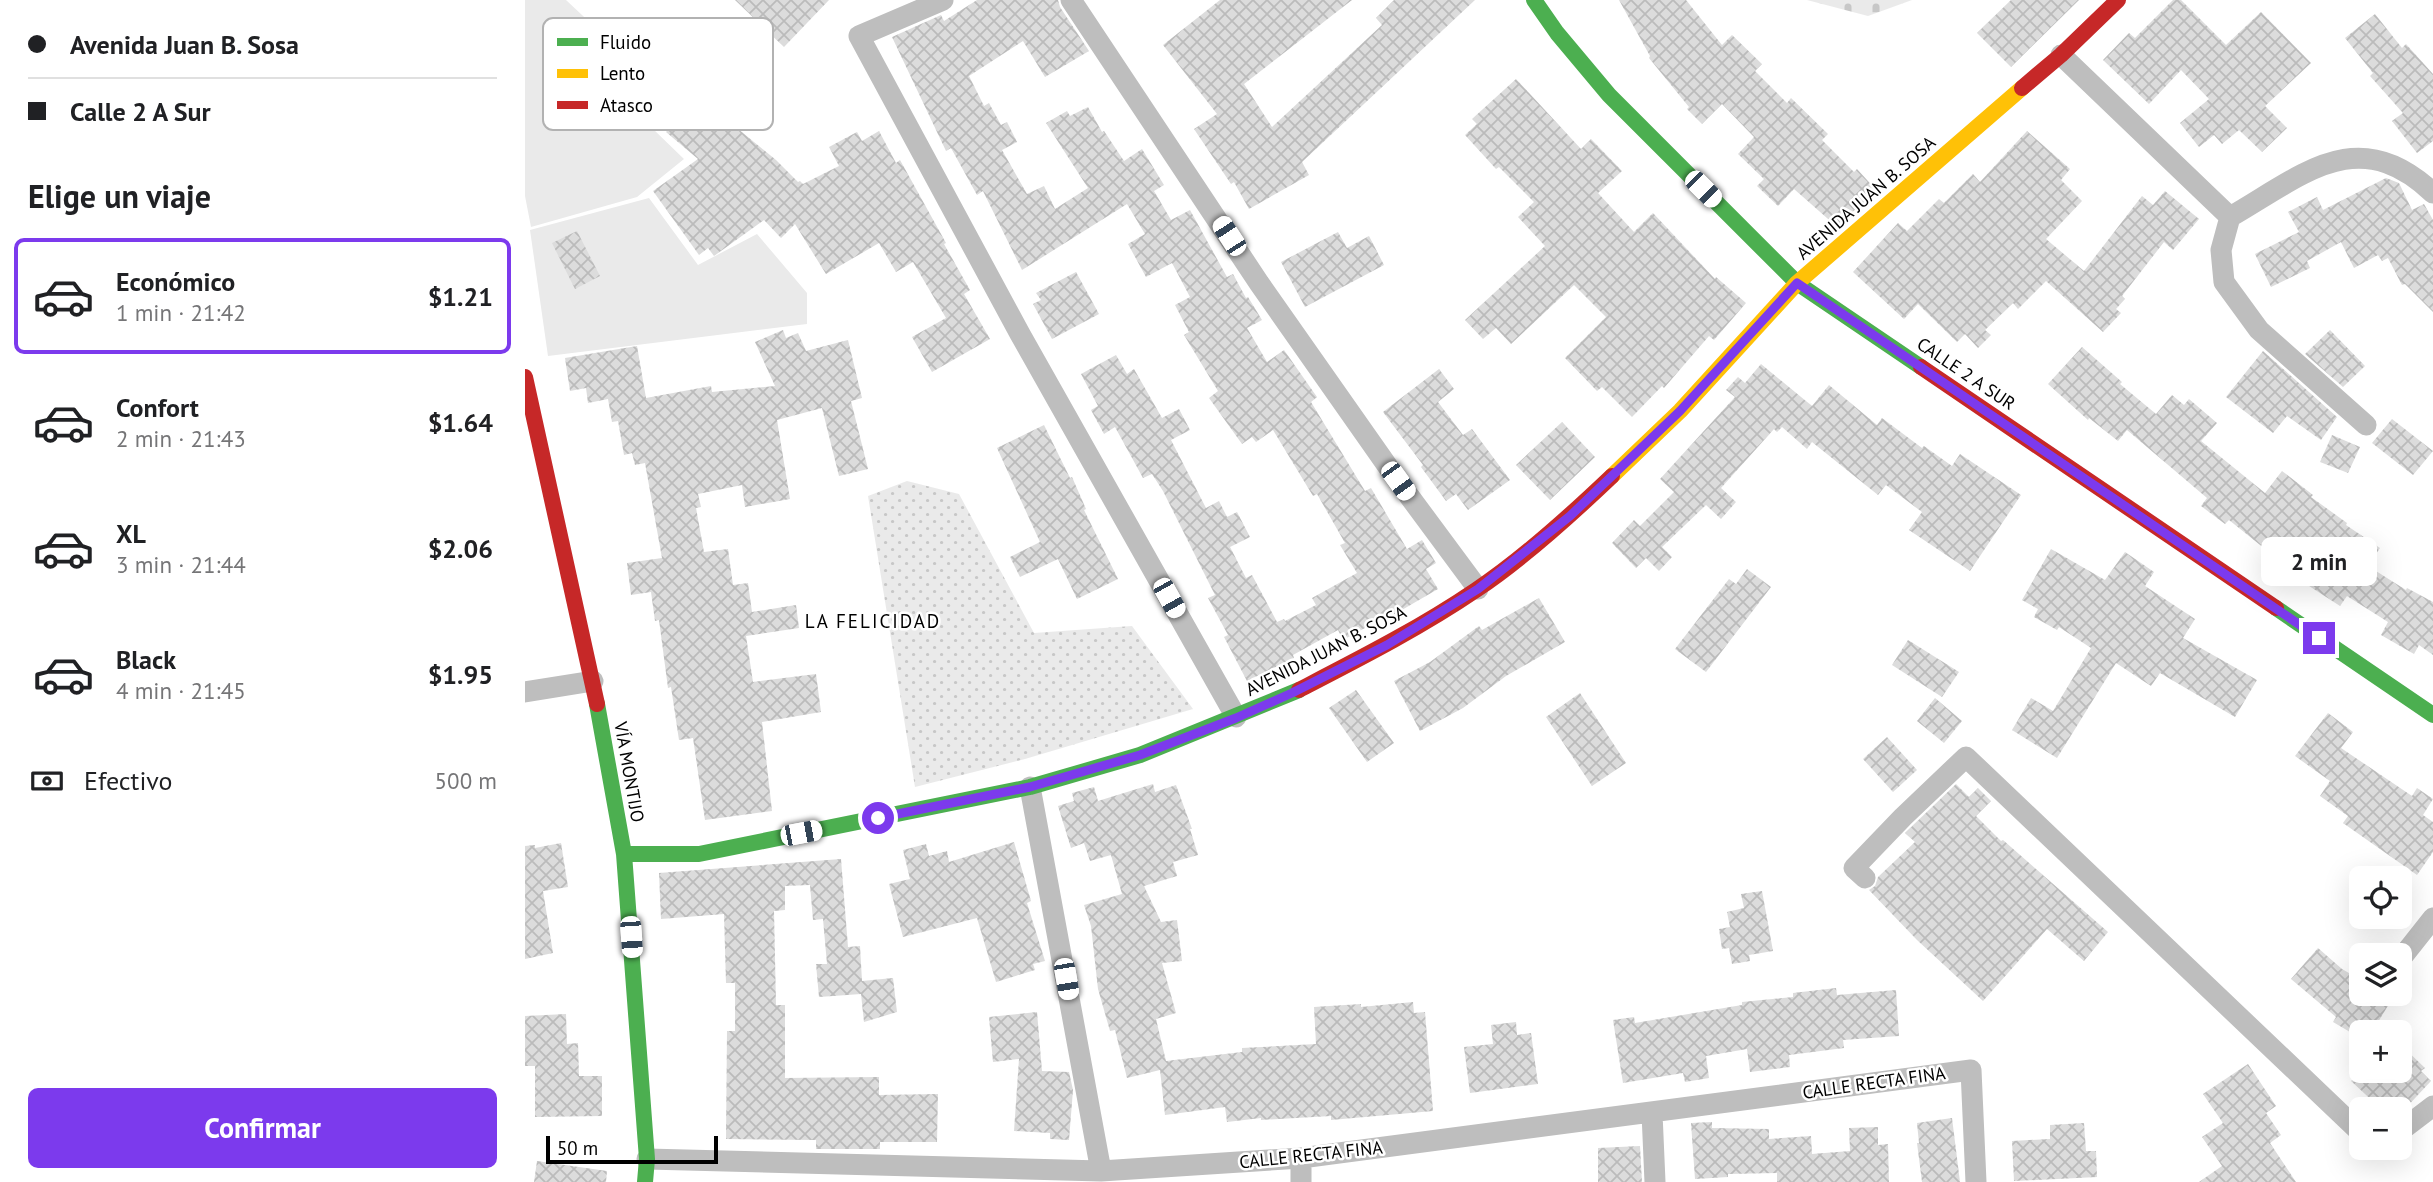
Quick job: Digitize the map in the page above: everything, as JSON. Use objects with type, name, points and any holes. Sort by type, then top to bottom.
[{"type":"main road","name":"CALLE 2 A SUR","points":[[1534,0],[1557,33],[1609,95],[1797,283],[2433,715]]},
{"type":"main road","name":"AVENIDA JUAN B. SOSA","points":[[624,854],[699,854],[1030,787],[1140,755],[1236,718],[1387,645],[1478,589],[1570,516],[1680,411],[1797,283],[2061,55],[2117,0]]},
{"type":"main road","name":"VÍA MONTIJO","points":[[525,377],[593,681],[624,854],[647,1159],[645,1182]]},
{"type":"street","points":[[943,0],[859,36],[1027,346],[1236,718]]},
{"type":"street","points":[[1071,0],[1259,283],[1398,481],[1478,589]]},
{"type":"street","points":[[2061,55],[2230,217]]},
{"type":"street","points":[[2366,425],[2259,330],[2224,282],[2221,250],[2230,217],[2323,163],[2359,156],[2386,161],[2416,177],[2433,193]]},
{"type":"street","points":[[525,692],[593,681]]},
{"type":"street","points":[[1865,878],[1854,868],[1966,757],[2349,1122]]},
{"type":"street","points":[[1030,787],[1101,1171]]},
{"type":"street","points":[[2412,945],[2433,918]]},
{"type":"street","name":"CALLE RECTA FINA","points":[[647,1159],[1040,1176],[1301,1158],[1971,1070],[1976,1182]]},
{"type":"street","points":[[2412,1122],[2433,1107]]},
{"type":"street","points":[[1652,1112],[1655,1182]]},
{"type":"street","points":[[1301,1158],[1301,1182]]},
{"type":"green space","points":[[525,0],[566,0],[585,18],[543,18],[543,130],[654,130],[684,159],[637,197],[531,227],[525,196]]},
{"type":"green space","points":[[1807,0],[1912,0],[1868,16]]},
{"type":"green space","points":[[649,198],[698,265],[757,234],[807,293],[807,324],[548,356],[530,230]]},
{"type":"green space","points":[[907,481],[959,494],[1034,633],[1132,626],[1193,709],[1025,759],[915,787],[868,496]]},
{"type":"building","points":[[735,0],[829,0],[784,47],[773,36],[773,18],[754,18]]},
{"type":"building","points":[[977,0],[1058,0],[1089,51],[1045,77],[1023,41],[969,76],[984,106],[989,103],[1001,125],[1007,122],[1017,142],[1002,150],[1027,194],[1044,186],[1055,209],[1088,188],[1046,123],[1067,111],[1070,116],[1088,107],[1102,132],[1104,131],[1124,161],[1142,149],[1164,185],[1154,191],[1171,220],[1190,210],[1227,277],[1233,274],[1262,320],[1247,328],[1267,362],[1284,350],[1317,397],[1311,402],[1365,491],[1371,488],[1407,549],[1422,540],[1436,563],[1426,569],[1438,589],[1343,640],[1338,630],[1293,655],[1294,658],[1247,681],[1224,637],[1228,635],[1208,598],[1215,595],[1163,491],[1152,474],[1143,478],[1115,427],[1104,434],[1091,410],[1098,406],[1081,374],[1116,355],[1127,374],[1134,369],[1162,418],[1179,409],[1190,430],[1171,440],[1206,508],[1219,501],[1227,517],[1237,512],[1250,537],[1230,547],[1246,578],[1252,575],[1277,622],[1284,619],[1285,621],[1316,605],[1312,598],[1357,573],[1340,545],[1345,543],[1317,494],[1313,496],[1273,430],[1256,442],[1252,437],[1242,444],[1209,398],[1218,391],[1184,335],[1189,332],[1175,305],[1190,297],[1172,263],[1146,277],[1128,244],[1145,234],[1127,204],[1022,270],[983,191],[977,195],[951,148],[946,151],[892,37],[941,15],[944,21]]},
{"type":"building","points":[[1220,0],[1352,0],[1244,84],[1272,127],[1382,25],[1376,18],[1394,0],[1475,0],[1302,162],[1309,175],[1249,209],[1234,182],[1231,184],[1194,129],[1217,114],[1163,45]]},
{"type":"building","points":[[1619,0],[1686,0],[1722,45],[1732,35],[1762,64],[1755,71],[1787,103],[1791,98],[1828,134],[1822,140],[1854,172],[1857,169],[1877,191],[1836,226],[1794,189],[1778,206],[1757,186],[1764,179],[1738,154],[1754,137],[1722,104],[1702,124],[1687,109],[1689,107],[1649,58]]},
{"type":"building","points":[[2011,0],[2079,0],[2011,67],[1977,33]]},
{"type":"building","points":[[2173,0],[2181,0],[2226,45],[2261,12],[2311,63],[2265,106],[2287,128],[2262,152],[2239,130],[2222,144],[2214,135],[2199,147],[2180,123],[2209,99],[2181,70],[2149,104],[2103,60],[2129,33],[2135,38]]},
{"type":"building","points":[[2375,14],[2402,48],[2406,44],[2433,74],[2433,141],[2417,153],[2392,121],[2403,113],[2370,76],[2373,73],[2345,38]]},
{"type":"building","points":[[1516,79],[1581,149],[1591,139],[1622,171],[1598,193],[1634,232],[1653,213],[1715,279],[1716,277],[1746,303],[1714,340],[1709,336],[1664,388],[1662,386],[1632,417],[1602,387],[1597,391],[1565,358],[1606,317],[1574,285],[1511,344],[1496,328],[1483,339],[1465,320],[1545,246],[1518,217],[1534,202],[1499,167],[1496,169],[1465,135],[1477,124],[1472,119]]},
{"type":"building","points":[[739,130],[803,184],[839,166],[829,147],[857,132],[862,141],[879,131],[896,163],[900,160],[946,243],[944,244],[970,290],[964,294],[990,339],[932,372],[912,337],[946,318],[913,262],[896,272],[879,243],[826,274],[795,224],[781,238],[764,220],[714,256],[708,248],[699,255],[653,191],[698,159],[666,132]]},
{"type":"building","points":[[2027,131],[2070,169],[2061,180],[2082,201],[2046,239],[2084,271],[2142,196],[2153,205],[2165,191],[2199,219],[2173,250],[2164,242],[2122,296],[2125,299],[2116,309],[2121,313],[2103,332],[2046,281],[2018,309],[2013,303],[1985,330],[1991,335],[1978,348],[1965,334],[1957,342],[1918,304],[1904,319],[1853,272],[1898,223],[1907,231],[1939,199],[1944,203],[1973,174],[1980,182]]},
{"type":"building","points":[[2386,178],[2399,183],[2412,210],[2424,204],[2433,220],[2433,312],[2405,284],[2402,285],[2388,258],[2382,261],[2378,255],[2354,268],[2341,242],[2307,261],[2310,268],[2271,287],[2255,254],[2299,232],[2288,212],[2317,197],[2323,210]]},
{"type":"building","points":[[577,231],[600,276],[575,289],[552,243]]},
{"type":"building","points":[[1338,232],[1347,248],[1369,236],[1384,265],[1305,307],[1281,262]]},
{"type":"building","points":[[1076,272],[1099,314],[1052,339],[1033,304],[1041,300],[1036,293]]},
{"type":"building","points":[[783,330],[786,338],[798,333],[806,351],[848,340],[862,398],[851,401],[868,469],[839,476],[822,408],[777,420],[790,499],[745,507],[742,485],[698,494],[701,507],[696,508],[704,552],[728,549],[733,585],[748,583],[752,612],[796,605],[799,628],[746,636],[753,682],[816,674],[821,712],[762,722],[772,811],[705,820],[693,738],[679,740],[671,687],[668,688],[659,620],[655,621],[651,592],[631,595],[627,563],[662,558],[645,463],[635,465],[632,453],[624,455],[618,421],[612,422],[608,399],[588,403],[586,388],[570,391],[565,358],[637,346],[646,398],[711,386],[712,392],[775,386],[755,342]]},
{"type":"building","points":[[2330,330],[2365,366],[2343,387],[2305,354]]},
{"type":"building","points":[[2082,347],[2156,414],[2172,395],[2184,405],[2189,399],[2217,423],[2201,441],[2265,493],[2282,471],[2313,495],[2311,497],[2347,523],[2346,525],[2380,548],[2368,566],[2406,590],[2407,588],[2433,602],[2433,655],[2419,645],[2414,654],[2381,635],[2388,622],[2347,596],[2340,606],[2272,562],[2275,557],[2229,520],[2225,524],[2201,506],[2207,498],[2127,430],[2118,441],[2089,418],[2088,420],[2048,384]]},
{"type":"building","points":[[2263,351],[2337,417],[2321,440],[2287,416],[2273,433],[2226,397]]},
{"type":"building","points":[[1761,364],[1812,406],[1829,385],[1877,425],[1882,418],[1922,448],[1924,446],[1952,466],[1960,454],[2021,495],[1970,571],[1909,530],[1922,512],[1886,485],[1878,495],[1812,442],[1807,449],[1782,427],[1777,432],[1774,429],[1721,488],[1736,502],[1721,519],[1706,505],[1662,547],[1672,557],[1659,571],[1646,558],[1636,568],[1612,543],[1634,520],[1640,526],[1674,492],[1660,479],[1735,397],[1726,390],[1738,377],[1745,383]]},
{"type":"building","points":[[1439,369],[1454,389],[1438,402],[1463,435],[1472,429],[1510,480],[1468,510],[1456,494],[1446,501],[1383,412]]},
{"type":"building","points":[[2392,419],[2433,451],[2413,475],[2372,443]]},
{"type":"building","points":[[1562,422],[1595,457],[1550,500],[1516,465]]},
{"type":"building","points":[[1044,425],[1070,478],[1072,477],[1086,509],[1084,510],[1118,579],[1077,599],[1058,559],[1020,577],[1010,557],[1040,542],[997,448]]},
{"type":"building","points":[[2332,435],[2360,447],[2348,473],[2320,462]]},
{"type":"building","points":[[2051,549],[2105,580],[2125,552],[2154,572],[2145,586],[2195,619],[2183,638],[2257,680],[2235,717],[2160,673],[2151,686],[2116,663],[2057,758],[2012,730],[2031,698],[2053,711],[2091,648],[2059,627],[2057,630],[2034,617],[2038,609],[2022,600]]},
{"type":"building","points":[[1747,569],[1771,587],[1706,672],[1675,649],[1729,579],[1736,584]]},
{"type":"building","points":[[1539,598],[1565,642],[1506,676],[1463,708],[1420,731],[1394,681],[1430,662],[1479,626],[1482,630]]},
{"type":"building","points":[[1908,640],[1959,672],[1942,697],[1892,665]]},
{"type":"building","points":[[1356,690],[1394,743],[1367,762],[1329,708]]},
{"type":"building","points":[[1580,693],[1626,763],[1592,786],[1546,717]]},
{"type":"building","points":[[1935,698],[1962,721],[1944,743],[1917,721]]},
{"type":"building","points":[[2328,713],[2353,732],[2341,748],[2412,796],[2417,788],[2433,799],[2423,815],[2433,822],[2433,852],[2417,875],[2412,871],[2412,866],[2404,866],[2343,823],[2348,816],[2320,796],[2330,781],[2295,756]]},
{"type":"building","points":[[1887,737],[1917,770],[1893,792],[1863,759]]},
{"type":"building","points":[[1153,784],[1155,792],[1176,785],[1198,855],[1173,862],[1177,876],[1144,886],[1161,922],[1177,920],[1182,961],[1162,963],[1176,1013],[1156,1019],[1166,1061],[1242,1052],[1242,1048],[1316,1044],[1314,1007],[1361,1004],[1361,1007],[1413,1002],[1414,1013],[1425,1012],[1433,1111],[1331,1120],[1331,1116],[1227,1122],[1225,1107],[1165,1115],[1160,1070],[1127,1078],[1115,1030],[1110,1031],[1098,989],[1091,926],[1084,905],[1122,894],[1111,855],[1090,861],[1084,843],[1071,848],[1058,806],[1074,801],[1072,793],[1094,787],[1098,801]]},
{"type":"building","points":[[1956,784],[1969,797],[1978,788],[1991,801],[1976,816],[2001,841],[2108,932],[2084,961],[2047,929],[1983,1001],[1917,940],[1869,890],[1875,886],[1878,877],[1915,842],[1905,833]]},
{"type":"building","points":[[1014,842],[1031,901],[1027,903],[1045,961],[1033,964],[1035,970],[996,982],[977,918],[903,937],[889,884],[910,879],[903,850],[926,844],[929,856],[947,851],[949,862]]},
{"type":"building","points":[[561,843],[568,887],[543,891],[553,953],[525,959],[525,846],[535,845],[535,848]]},
{"type":"building","points":[[841,859],[848,947],[860,946],[862,981],[893,978],[897,1012],[864,1022],[861,994],[819,997],[816,964],[827,964],[823,919],[813,920],[810,885],[785,886],[785,910],[774,911],[776,1005],[785,1005],[785,1078],[879,1077],[879,1095],[938,1094],[937,1142],[880,1142],[880,1149],[816,1149],[816,1140],[726,1139],[727,1031],[735,1031],[735,983],[726,983],[724,914],[661,919],[659,873]]},
{"type":"building","points":[[1762,891],[1773,951],[1749,955],[1750,961],[1732,964],[1729,948],[1722,949],[1719,929],[1730,927],[1727,912],[1744,908],[1741,894]]},
{"type":"building","points":[[2318,948],[2349,973],[2349,1006],[2388,1006],[2379,1020],[2349,1020],[2349,1031],[2333,1022],[2336,1017],[2291,979]]},
{"type":"building","points":[[1836,988],[1837,995],[1896,990],[1899,1036],[1843,1040],[1844,1048],[1789,1055],[1790,1067],[1750,1072],[1747,1049],[1706,1056],[1709,1078],[1685,1082],[1683,1073],[1623,1083],[1613,1020],[1634,1017],[1635,1023],[1742,1005],[1742,1002],[1793,997],[1793,993]]},
{"type":"building","points":[[1037,1012],[1042,1071],[1069,1072],[1073,1090],[1069,1140],[1050,1139],[1050,1133],[1014,1131],[1019,1059],[993,1062],[989,1017]]},
{"type":"building","points":[[566,1014],[567,1044],[578,1043],[579,1076],[602,1076],[602,1116],[535,1117],[535,1066],[525,1066],[525,1016]]},
{"type":"building","points":[[1516,1022],[1517,1035],[1531,1033],[1538,1084],[1470,1093],[1464,1047],[1493,1044],[1491,1025]]},
{"type":"building","points":[[2412,1056],[2425,1068],[2421,1071],[2431,1081],[2412,1101],[2412,1097],[2368,1097],[2353,1083],[2412,1083]]},
{"type":"building","points":[[2248,1064],[2276,1106],[2266,1113],[2281,1135],[2270,1143],[2296,1182],[2199,1182],[2222,1166],[2202,1137],[2223,1123],[2203,1094]]},
{"type":"building","points":[[1952,1118],[1960,1182],[1922,1182],[1917,1123]]},
{"type":"building","points":[[1712,1122],[1712,1128],[1769,1129],[1769,1139],[1811,1136],[1812,1154],[1850,1151],[1849,1128],[1878,1127],[1878,1145],[1888,1144],[1889,1182],[1777,1182],[1777,1173],[1728,1174],[1728,1177],[1695,1179],[1691,1123]]},
{"type":"building","points":[[2084,1123],[2086,1151],[2096,1151],[2097,1177],[2014,1181],[2012,1141],[2050,1139],[2050,1125]]},
{"type":"building","points":[[1640,1146],[1642,1182],[1598,1182],[1598,1148]]},
{"type":"building","points":[[537,1161],[607,1171],[606,1182],[534,1182]]},
{"type":"traffic: fast","points":[[1534,0],[1557,33],[1609,95],[1797,283],[1921,367]]},
{"type":"traffic: fast","points":[[2276,608],[2433,715]]},
{"type":"traffic: fast","points":[[624,854],[699,854],[1030,787],[1140,755],[1299,690]]},
{"type":"traffic: fast","points":[[597,704],[624,854],[647,1159],[645,1182]]},
{"type":"traffic: slow","points":[[1612,476],[1680,411],[1797,283],[2022,88]]},
{"type":"traffic: jam","points":[[2022,88],[2118,0]]},
{"type":"traffic: jam","points":[[1921,367],[2276,608]]},
{"type":"traffic: jam","points":[[525,377],[597,704]]},
{"type":"traffic: jam","points":[[1299,690],[1411,630],[1494,578],[1529,551],[1612,476]]},
{"type":"district","name":"LA FELICIDAD","points":[[873,621]]},
{"type":"route","points":[[878,818],[1030,787],[1140,755],[1236,718],[1387,645],[1478,589],[1570,516],[1680,411],[1797,283],[2319,638]]}]
